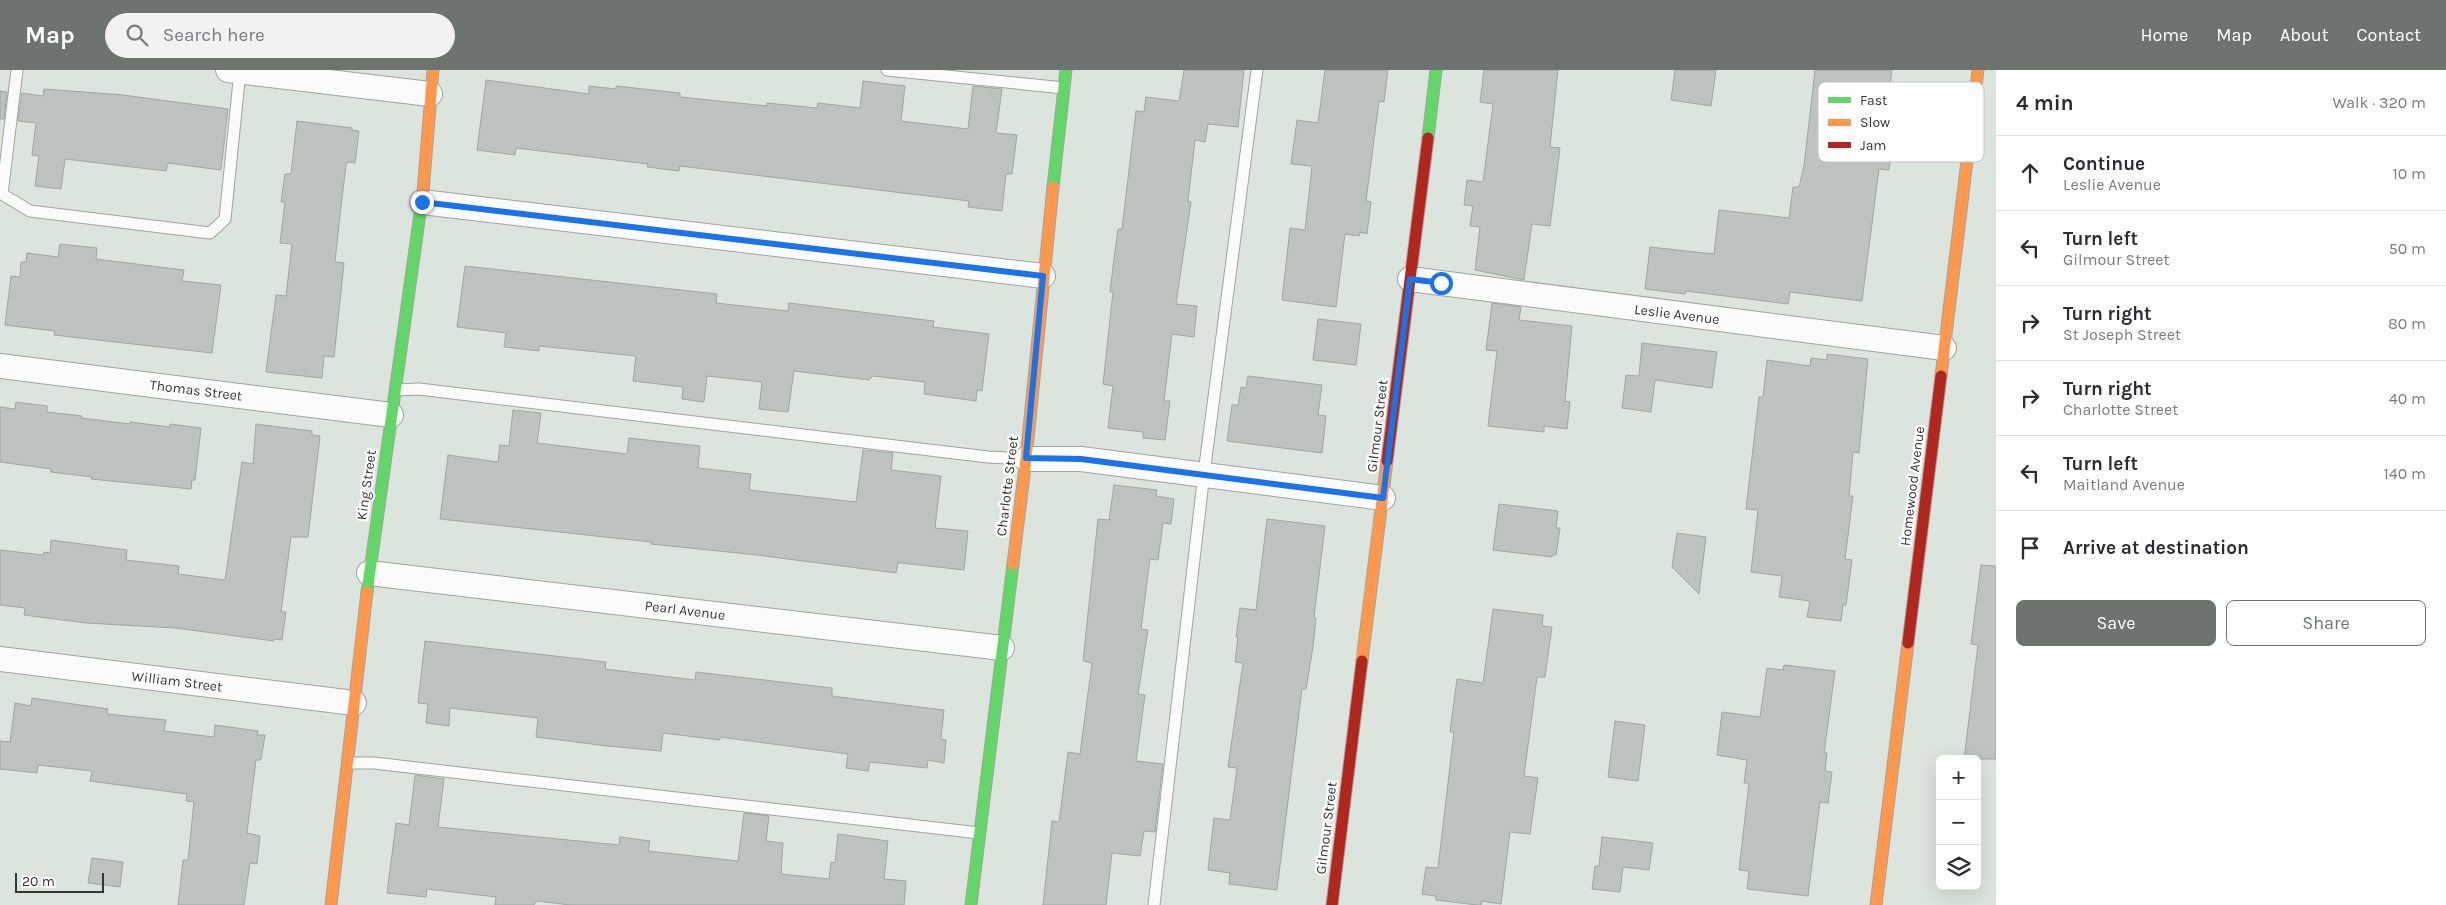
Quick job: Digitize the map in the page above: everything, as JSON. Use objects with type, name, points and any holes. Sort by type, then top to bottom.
[{"type":"street","name":"King Street","points":[[331,905],[369,573],[422,202],[433,70]]},
{"type":"street","name":"Charlotte Street","points":[[971,905],[1026,458],[1043,276],[1066,70]]},
{"type":"street","name":"Gilmour Street","points":[[1332,905],[1436,70]]},
{"type":"street","points":[[234,71],[430,94]]},
{"type":"street","name":"Homewood Avenue","points":[[1876,905],[1967,162]]},
{"type":"street","points":[[422,202],[1043,276]]},
{"type":"street","name":"Leslie Avenue","points":[[1410,279],[1944,348]]},
{"type":"street","name":"Thomas Street","points":[[0,366],[391,414]]},
{"type":"street","points":[[1026,458],[1081,459],[1204,473],[1383,498]]},
{"type":"street","name":"Pearl Avenue","points":[[369,573],[1002,648]]},
{"type":"street","name":"William Street","points":[[0,659],[354,703]]},
{"type":"lane","points":[[17,70],[2,194],[30,212],[210,233],[225,219],[234,71]]},
{"type":"lane","points":[[888,70],[1064,88]]},
{"type":"lane","points":[[1154,905],[1204,473],[1257,70]]},
{"type":"lane","points":[[396,390],[419,389],[978,455],[1026,458]]},
{"type":"lane","points":[[348,762],[384,764],[979,834]]},
{"type":"building","points":[[1184,70],[1244,70],[1238,127],[1208,124],[1205,142],[1195,140],[1188,201],[1191,202],[1176,304],[1197,306],[1194,337],[1172,334],[1164,401],[1170,401],[1165,440],[1143,438],[1143,432],[1108,428],[1113,386],[1103,384],[1113,292],[1110,292],[1118,229],[1122,229],[1136,111],[1144,112],[1146,97],[1179,101]]},
{"type":"building","points":[[1325,70],[1388,70],[1384,102],[1379,101],[1366,201],[1371,202],[1367,234],[1360,232],[1359,236],[1345,234],[1336,307],[1282,300],[1290,228],[1305,230],[1312,166],[1291,164],[1297,120],[1318,123]]},
{"type":"building","points":[[1484,70],[1558,70],[1550,147],[1560,148],[1550,226],[1532,224],[1524,280],[1475,270],[1480,227],[1470,226],[1473,206],[1464,205],[1467,180],[1483,182],[1493,104],[1480,102]]},
{"type":"building","points":[[1675,70],[1716,70],[1711,106],[1671,100]]},
{"type":"building","points":[[1815,70],[1892,70],[1890,82],[1818,82],[1818,162],[1890,162],[1889,170],[1879,169],[1862,301],[1790,292],[1788,304],[1686,291],[1685,294],[1645,289],[1650,247],[1714,254],[1719,210],[1789,218],[1793,187],[1799,187],[1804,166]]},
{"type":"building","points":[[486,80],[589,94],[589,86],[616,89],[616,86],[680,93],[680,97],[767,106],[767,103],[817,108],[818,103],[860,108],[863,81],[905,86],[901,121],[968,129],[973,86],[1002,89],[996,133],[1017,135],[1012,174],[1006,174],[1002,211],[968,207],[969,201],[680,166],[679,171],[647,167],[648,164],[516,148],[515,155],[477,150]]},
{"type":"building","points":[[44,89],[123,95],[228,109],[221,170],[168,163],[166,171],[65,159],[61,189],[35,186],[39,156],[32,155],[36,123],[18,121],[22,93],[43,96]]},
{"type":"building","points":[[0,91],[7,92],[4,119],[0,119]]},
{"type":"building","points":[[297,121],[352,128],[352,130],[359,131],[355,163],[348,162],[346,165],[340,215],[335,262],[344,263],[334,357],[324,356],[322,378],[266,372],[276,295],[286,296],[292,244],[280,243],[285,202],[281,202],[285,174],[291,174]]},
{"type":"building","points":[[60,244],[97,248],[96,259],[184,270],[182,281],[221,285],[212,353],[54,335],[55,331],[5,325],[11,276],[20,277],[21,262],[26,262],[27,253],[58,257]]},
{"type":"building","points":[[465,266],[717,294],[716,303],[788,311],[789,303],[934,321],[933,327],[989,334],[982,391],[977,390],[976,401],[924,394],[925,382],[873,376],[869,380],[794,371],[788,412],[759,409],[762,382],[707,376],[704,402],[682,399],[683,387],[633,381],[636,356],[539,346],[539,351],[504,347],[506,333],[457,327]]},
{"type":"building","points":[[1492,303],[1521,307],[1519,320],[1572,326],[1565,401],[1570,402],[1567,429],[1544,426],[1544,432],[1488,426],[1497,351],[1486,350]]},
{"type":"building","points":[[1318,319],[1361,324],[1356,365],[1313,360]]},
{"type":"building","points":[[1642,343],[1717,352],[1712,388],[1655,380],[1651,412],[1622,408],[1626,375],[1639,376]]},
{"type":"building","points":[[1827,354],[1868,359],[1859,453],[1853,452],[1849,496],[1853,496],[1845,559],[1852,560],[1846,605],[1843,605],[1841,621],[1807,617],[1810,601],[1779,597],[1782,576],[1751,572],[1758,510],[1746,509],[1759,397],[1763,397],[1767,360],[1810,366],[1811,358],[1827,360]]},
{"type":"building","points":[[1248,376],[1322,385],[1318,415],[1326,416],[1322,453],[1227,441],[1232,405],[1238,405],[1241,387],[1246,388]]},
{"type":"building","points":[[16,402],[47,406],[47,412],[82,416],[81,418],[130,424],[130,422],[170,427],[170,424],[201,428],[195,480],[192,480],[191,489],[91,479],[92,477],[51,472],[51,469],[0,462],[0,407],[15,409]]},
{"type":"building","points":[[513,410],[541,413],[537,443],[627,454],[629,438],[700,446],[698,468],[751,474],[749,490],[856,502],[863,450],[893,453],[891,470],[941,476],[935,528],[968,531],[964,570],[898,563],[896,573],[757,555],[651,544],[651,542],[440,519],[448,455],[498,462],[500,445],[509,446]]},
{"type":"building","points":[[256,424],[312,431],[312,435],[320,436],[308,537],[291,537],[281,612],[286,612],[282,640],[274,639],[274,641],[175,628],[86,623],[24,615],[25,608],[0,605],[0,550],[43,555],[44,552],[50,553],[51,540],[127,550],[126,560],[179,566],[178,574],[225,580],[242,462],[253,464]]},
{"type":"building","points":[[1114,485],[1157,490],[1156,496],[1174,499],[1171,524],[1163,523],[1158,560],[1150,559],[1141,629],[1148,630],[1138,694],[1145,695],[1136,761],[1163,764],[1155,832],[1144,831],[1140,856],[1112,853],[1106,905],[1043,905],[1052,821],[1059,822],[1068,752],[1080,754],[1092,663],[1083,661],[1098,519],[1109,520]]},
{"type":"building","points":[[1499,504],[1558,511],[1556,528],[1560,528],[1556,555],[1552,555],[1552,557],[1493,550]]},
{"type":"building","points":[[1267,519],[1325,526],[1314,617],[1316,618],[1313,647],[1306,689],[1302,689],[1277,890],[1229,884],[1230,873],[1208,870],[1214,818],[1230,820],[1237,768],[1228,767],[1243,663],[1235,662],[1238,637],[1236,637],[1240,608],[1256,610]]},
{"type":"building","points":[[1677,533],[1706,537],[1699,594],[1672,567]]},
{"type":"building","points":[[1981,565],[1996,566],[1996,759],[1981,759],[1981,755],[1964,755],[1978,645],[1971,644]]},
{"type":"building","points":[[1493,609],[1543,615],[1542,626],[1552,627],[1545,677],[1537,677],[1524,776],[1538,778],[1530,834],[1510,832],[1501,904],[1482,901],[1481,905],[1477,905],[1436,900],[1436,896],[1422,894],[1426,867],[1438,868],[1454,732],[1450,732],[1457,679],[1483,683]]},
{"type":"building","points":[[425,641],[606,662],[605,669],[695,680],[696,672],[832,688],[832,696],[944,710],[941,739],[946,740],[944,763],[928,760],[927,768],[870,762],[868,771],[846,768],[848,754],[720,737],[720,740],[663,733],[661,751],[607,746],[536,737],[538,718],[450,708],[449,726],[426,723],[428,704],[418,703]]},
{"type":"building","points":[[1784,665],[1835,671],[1824,753],[1827,753],[1825,771],[1832,772],[1828,803],[1820,802],[1808,896],[1747,889],[1749,871],[1739,870],[1749,783],[1744,783],[1747,760],[1717,755],[1722,712],[1760,717],[1767,668],[1783,670]]},
{"type":"building","points":[[32,698],[108,709],[107,714],[166,720],[164,731],[214,737],[215,725],[258,731],[257,735],[265,735],[261,760],[256,760],[247,833],[260,836],[257,864],[250,863],[244,905],[178,905],[183,860],[188,860],[194,802],[186,801],[187,794],[90,781],[92,771],[38,765],[37,773],[0,769],[0,741],[10,742],[15,703],[31,706]]},
{"type":"building","points":[[1615,721],[1645,725],[1638,781],[1608,777]]},
{"type":"building","points":[[415,775],[444,779],[438,827],[619,845],[620,837],[650,841],[648,851],[738,861],[744,813],[769,816],[766,841],[783,843],[781,874],[829,879],[831,862],[835,863],[838,834],[888,841],[884,879],[906,881],[904,905],[570,905],[537,901],[534,905],[495,905],[496,897],[427,889],[426,897],[387,893],[396,823],[409,825]]},
{"type":"building","points":[[1602,837],[1653,843],[1649,870],[1623,867],[1620,892],[1592,889],[1595,866],[1599,866]]},
{"type":"building","points":[[92,858],[123,862],[120,887],[88,883]]},
{"type":"traffic: fast","points":[[1053,187],[1066,70]]},
{"type":"traffic: fast","points":[[1428,138],[1436,70]]},
{"type":"traffic: fast","points":[[367,592],[423,192]]},
{"type":"traffic: fast","points":[[971,905],[1013,564]]},
{"type":"traffic: slow","points":[[423,192],[433,70]]},
{"type":"traffic: slow","points":[[1977,82],[1978,70]]},
{"type":"traffic: slow","points":[[1941,376],[1967,162]]},
{"type":"traffic: slow","points":[[1013,564],[1026,459],[1053,187]]},
{"type":"traffic: slow","points":[[1362,661],[1387,461]]},
{"type":"traffic: slow","points":[[331,905],[367,592]]},
{"type":"traffic: slow","points":[[1876,905],[1908,643]]},
{"type":"traffic: jam","points":[[1387,461],[1428,138]]},
{"type":"traffic: jam","points":[[1908,643],[1941,376]]},
{"type":"traffic: jam","points":[[1332,905],[1362,661]]},
{"type":"route","points":[[422,202],[1043,276],[1026,458],[1081,459],[1204,473],[1383,498],[1410,279],[1441,283]]}]
